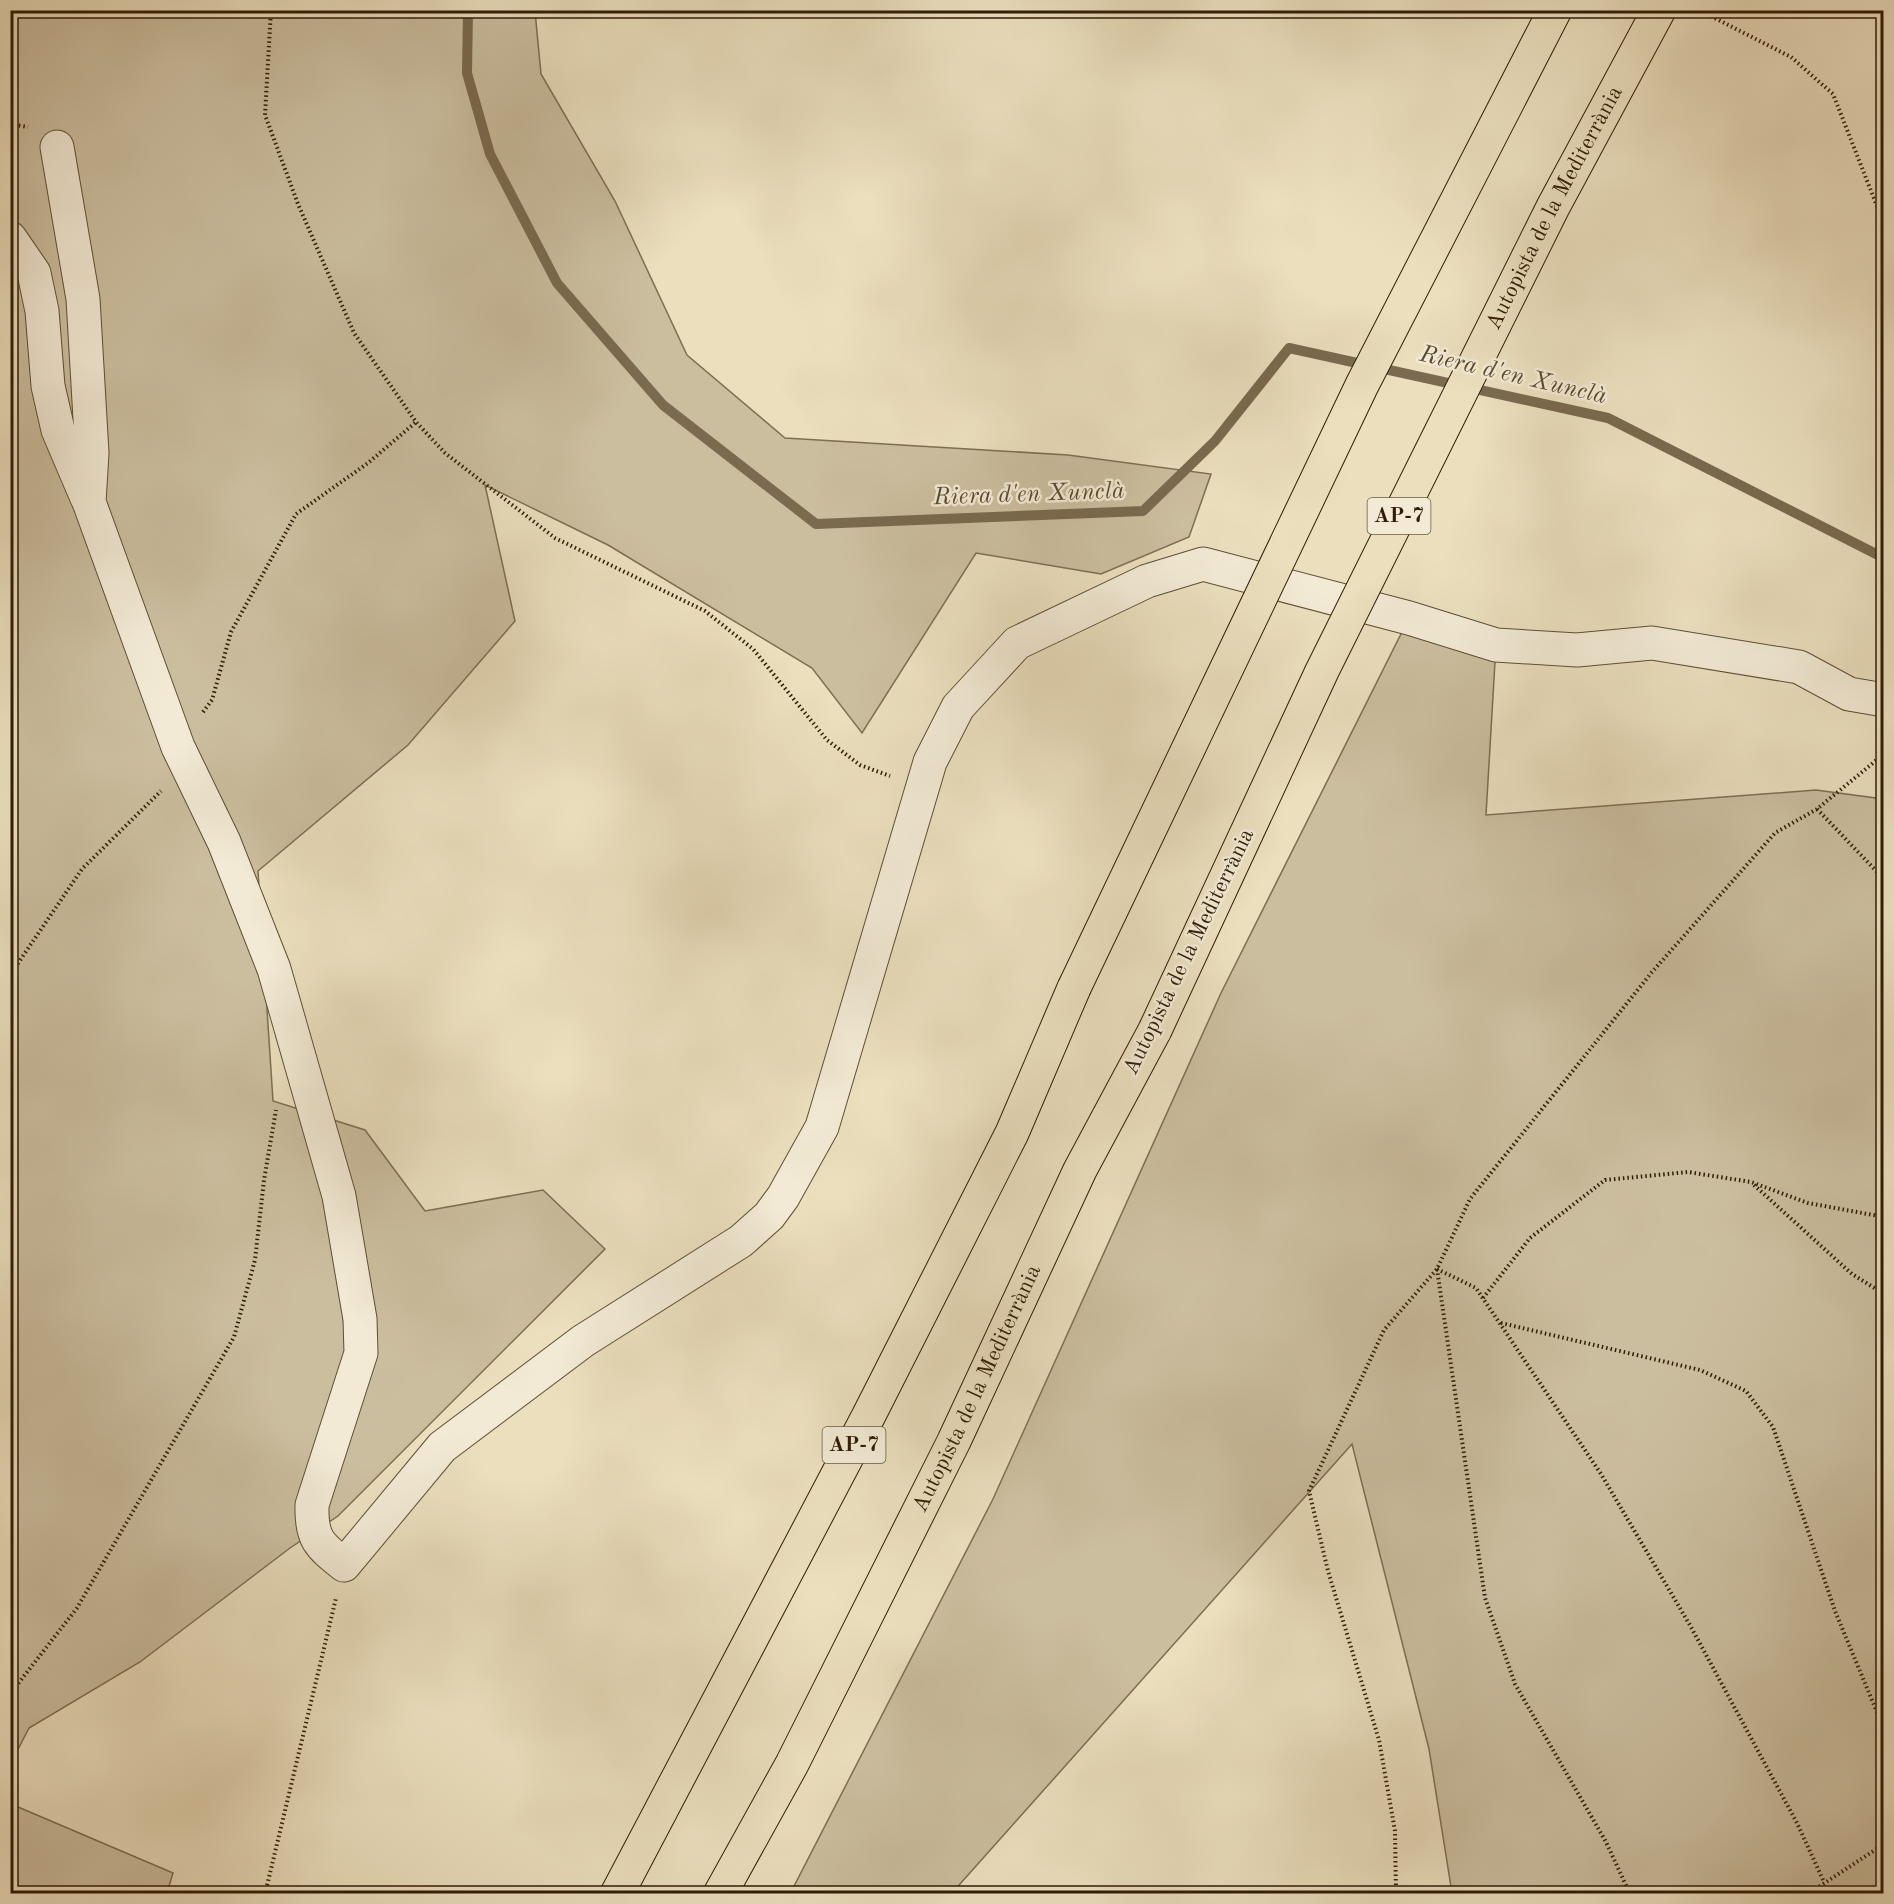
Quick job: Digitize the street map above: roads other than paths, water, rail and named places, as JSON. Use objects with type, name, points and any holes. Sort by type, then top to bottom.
[{"type":"highway","name":"AP-7","points":[[617,1893],[869,1415],[1006,1144],[1074,988],[1362,386],[1555,10]]},
{"type":"highway","name":"Autopista de la Mediterrània","points":[[720,1893],[792,1764],[954,1441],[1080,1170],[1155,1030],[1338,639],[1553,207],[1659,10]]},
{"type":"street","points":[[57,147],[83,299],[92,453],[89,502]]},
{"type":"street","points":[[10,238],[34,273],[42,310],[48,386],[58,430],[89,502],[178,747],[224,842],[274,969],[339,1196],[360,1319],[361,1353],[312,1505],[312,1525],[318,1545],[344,1565],[442,1446],[583,1341],[741,1241],[769,1215],[783,1197],[822,1127],[930,762],[958,707],[1017,643],[1147,581],[1203,564],[1409,618],[1496,645],[1578,650],[1653,643],[1800,667],[1849,694],[1884,700]]},
{"type":"waterway","name":"Riera d'en Xunclà","points":[[468,10],[467,73],[490,154],[557,283],[663,405],[816,524],[1143,511],[1215,441],[1289,348],[1608,418],[1884,558]]}]
